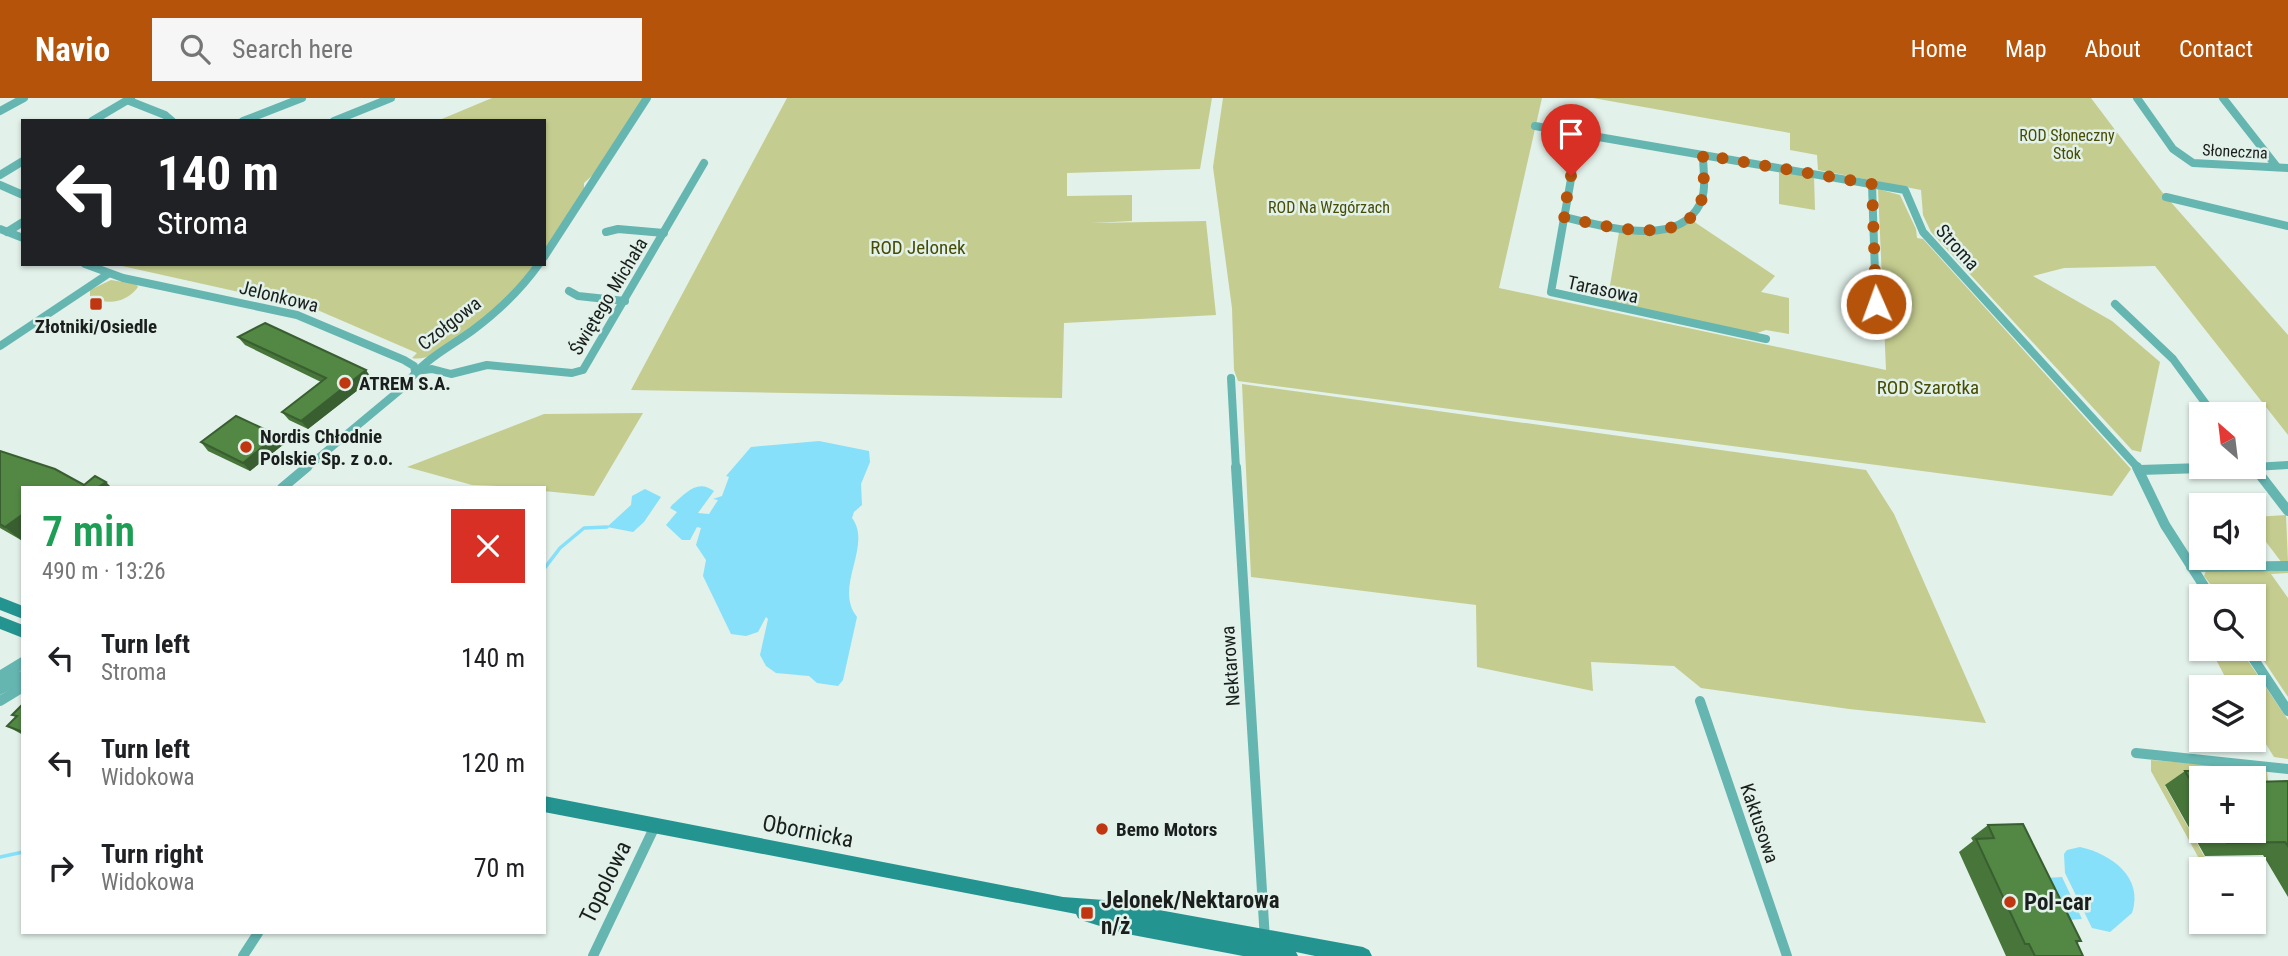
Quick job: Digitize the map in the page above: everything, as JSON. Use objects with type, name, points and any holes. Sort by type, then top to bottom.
[{"type":"main road","points":[[0,603],[21,612]]},
{"type":"main road","points":[[0,622],[21,634]]},
{"type":"main road","name":"Obornicka","points":[[546,804],[1063,905],[1122,924],[1265,944],[1286,952],[1363,956]]},
{"type":"street","points":[[0,111],[24,98]]},
{"type":"street","points":[[248,119],[302,98]]},
{"type":"street","points":[[339,119],[391,98]]},
{"type":"street","points":[[546,254],[646,98]]},
{"type":"street","name":"Słoneczna","points":[[2137,98],[2181,158],[2193,163],[2288,168]]},
{"type":"street","points":[[2223,98],[2277,167]]},
{"type":"street","points":[[95,119],[129,99],[165,114],[170,119]]},
{"type":"street","name":"Stroma","points":[[1535,127],[1905,190],[1923,232],[2140,470]]},
{"type":"street","name":"Tarasowa","points":[[1579,134],[1550,289],[1555,295],[1766,339]]},
{"type":"street","points":[[1563,217],[1637,230],[1680,223],[1692,216],[1700,204],[1703,155]]},
{"type":"street","points":[[0,175],[21,162]]},
{"type":"street","name":"Świętego Michała","points":[[415,371],[432,369],[452,374],[487,365],[580,371],[587,365],[704,163]]},
{"type":"street","points":[[1872,184],[1876,304]]},
{"type":"street","points":[[0,185],[21,194]]},
{"type":"street","points":[[2166,197],[2288,226]]},
{"type":"street","points":[[3,231],[21,223]]},
{"type":"street","points":[[606,232],[618,229],[664,233]]},
{"type":"street","points":[[3,231],[21,237]]},
{"type":"street","name":"Jelonkowa","points":[[90,266],[108,274],[297,315],[404,360],[414,366],[415,371]]},
{"type":"street","name":"Czołgowa","points":[[284,486],[406,385],[415,371],[476,328],[530,278],[538,266]]},
{"type":"street","points":[[0,346],[108,274]]},
{"type":"street","points":[[569,291],[578,296],[625,301]]},
{"type":"street","points":[[2115,304],[2173,359],[2204,402]]},
{"type":"street","name":"Nektarowa","points":[[1231,378],[1265,944]]},
{"type":"street","points":[[2266,466],[2288,465]]},
{"type":"street","points":[[2189,468],[2140,470],[2165,525],[2189,564]]},
{"type":"street","points":[[2264,480],[2288,511]]},
{"type":"street","points":[[2266,566],[2288,566]]},
{"type":"street","points":[[0,689],[21,654]]},
{"type":"street","points":[[2255,661],[2288,711]]},
{"type":"street","points":[[0,701],[21,688]]},
{"type":"street","name":"Kaktusowa","points":[[1700,701],[1787,956]]},
{"type":"street","points":[[2136,753],[2288,769]]},
{"type":"street","name":"Topolowa","points":[[593,956],[655,826]]},
{"type":"street","points":[[243,956],[257,934]]},
{"type":"green space","points":[[492,98],[644,98],[596,172],[584,183],[584,189],[546,248],[546,119],[442,119]]},
{"type":"green space","name":"ROD Jelonek","points":[[787,98],[1212,98],[1200,169],[1067,173],[1067,196],[1132,195],[1132,221],[1091,223],[1206,221],[1216,315],[1064,323],[1062,398],[631,390]]},
{"type":"green space","name":"ROD Na Wzgórzach","points":[[1223,98],[1542,98],[1499,288],[1886,370],[1878,189],[1900,195],[1916,229],[1917,238],[1923,239],[2131,469],[2112,496],[1238,381],[1234,370],[1232,308],[1213,167]]},
{"type":"green space","name":"ROD Słoneczny Stok","points":[[1593,98],[2091,98],[2162,192],[2288,335],[2288,435],[2266,407],[2266,402],[2262,402],[2155,266],[2064,268],[2033,276],[2112,321],[2160,362],[2141,452],[2132,450],[1931,232],[1923,215],[1921,190],[1818,170],[1817,155],[1790,150],[1790,133]]},
{"type":"green space","points":[[1779,171],[1814,176],[1815,210],[1779,204]]},
{"type":"green space","points":[[1693,221],[1775,276],[1761,292],[1789,298],[1789,334],[1766,330],[1754,334],[1607,303],[1619,232],[1672,230]]},
{"type":"green space","points":[[122,266],[534,266],[513,291],[478,324],[460,339],[425,357],[412,358],[417,353],[315,309]]},
{"type":"green space","points":[[111,280],[136,284],[138,287],[122,300],[109,302],[90,296],[90,290]]},
{"type":"green space","points":[[1242,384],[1866,470],[1894,514],[1986,723],[1849,709],[1701,688],[1674,666],[1591,662],[1593,691],[1477,667],[1476,605],[1251,577]]},
{"type":"green space","points":[[643,413],[594,496],[546,491],[546,486],[472,485],[407,467],[544,414]]},
{"type":"green space","points":[[2286,515],[2288,563],[2282,563],[2266,542],[2266,516]]},
{"type":"green space","points":[[2288,569],[2288,573],[2271,574],[2288,598],[2288,697],[2264,661],[2266,584],[2210,584],[2204,576],[2206,571]]},
{"type":"green space","points":[[2217,661],[2248,661],[2258,675],[2224,675]]},
{"type":"green space","points":[[2266,687],[2288,720],[2288,759],[2274,757],[2266,744]]},
{"type":"green space","points":[[2151,760],[2225,766],[2189,766],[2189,785],[2165,786],[2189,829],[2189,840],[2151,771]]},
{"type":"green space","points":[[2190,843],[2197,843],[2205,857],[2198,857]]},
{"type":"water","points":[[819,441],[869,451],[870,462],[861,484],[862,505],[852,518],[858,541],[849,593],[857,617],[843,680],[838,686],[817,683],[809,676],[776,673],[766,666],[760,655],[768,619],[766,617],[758,632],[746,636],[731,634],[703,576],[706,560],[696,545],[701,528],[697,527],[690,540],[682,540],[666,525],[677,512],[670,508],[672,505],[697,487],[708,487],[714,491],[698,513],[709,514],[718,500],[713,499],[722,496],[729,477],[726,476],[751,447]]},
{"type":"water","points":[[645,489],[661,497],[644,522],[633,532],[607,527],[631,505],[632,496]]},
{"type":"water","points":[[2080,847],[2113,861],[2129,878],[2133,888],[2132,913],[2110,932],[2092,928],[2065,873],[2064,854],[2067,850]]},
{"type":"water","points":[[2062,877],[2082,919],[2067,920],[2045,878]]},
{"type":"building","name":"ATREM S.A.","points":[[265,323],[366,370],[301,421],[282,412],[326,378],[238,337]]},
{"type":"building","name":"Nordis Chłodnie Polskie Sp. z o.o.","points":[[236,416],[277,435],[243,463],[201,442]]},
{"type":"building","points":[[0,451],[55,469],[84,485],[95,476],[106,482],[100,486],[21,486],[21,515],[5,527],[0,524]]},
{"type":"building","points":[[21,706],[21,731],[7,726],[17,716],[12,715]]},
{"type":"building","points":[[2288,781],[2288,846],[2285,842],[2266,842],[2266,782]]},
{"type":"building","points":[[2023,824],[2081,941],[2076,941],[2083,956],[2035,956],[2029,944],[2025,944],[1976,839],[1994,838],[1988,825]]},
{"type":"waterway","points":[[546,566],[560,548],[584,528],[607,527]]},
{"type":"waterway","points":[[0,857],[21,852]]},
{"type":"place","name":"Złotniki/Osiedle","points":[[96,304]]},
{"type":"place","name":"ATREM S.A.","points":[[345,383]]},
{"type":"place","name":"Nordis Chłodnie Polskie Sp. z o.o.","points":[[246,447]]},
{"type":"place","name":"Bemo Motors","points":[[1102,829]]},
{"type":"place","name":"Pol-car","points":[[2010,902]]},
{"type":"place","name":"Jelonek/Nektarowa n/ż","points":[[1087,913]]},
{"type":"route","points":[[1571,176],[1563,217],[1637,230],[1665,228],[1692,216],[1702,197],[1703,155],[1872,184],[1876,304]]},
{"type":"park label","name":"ROD Szarotka","points":[[1928,387]]}]
